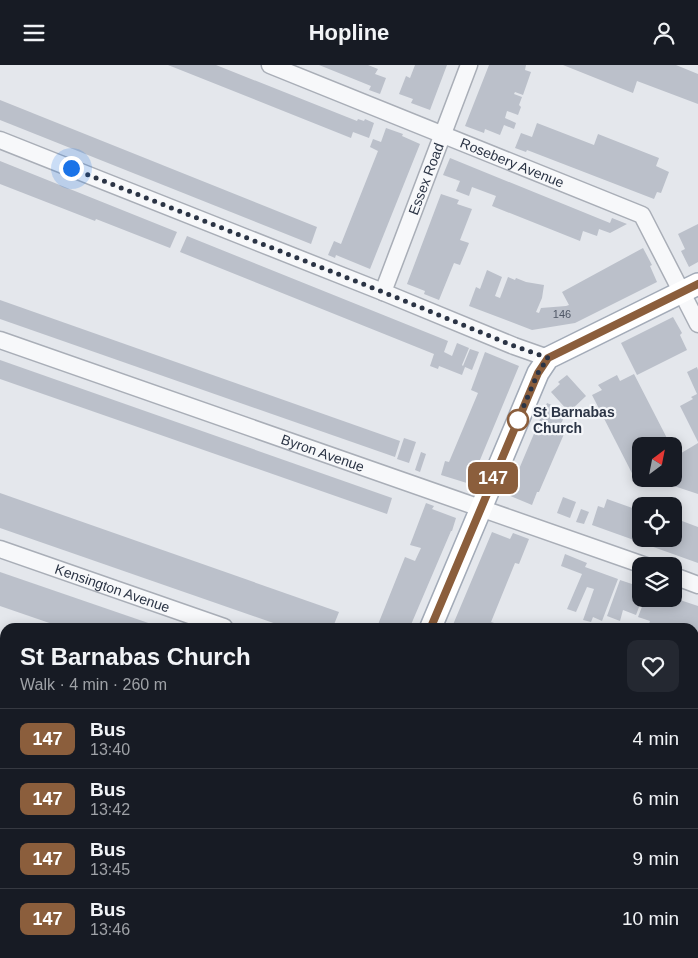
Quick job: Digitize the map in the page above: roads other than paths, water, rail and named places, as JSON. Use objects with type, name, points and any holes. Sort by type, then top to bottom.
[{"type":"main road","points":[[433,623],[538,373],[548,358],[690,288]]},
{"type":"street","name":"Rosebery Avenue","points":[[270,65],[642,215],[690,288],[698,324]]},
{"type":"street","name":"Essex Road","points":[[383,292],[470,65]]},
{"type":"street","points":[[0,140],[548,358]]},
{"type":"street","name":"Byron Avenue","points":[[0,339],[632,561]]},
{"type":"street","name":"Kensington Avenue","points":[[0,549],[213,623]]},
{"type":"street","points":[[682,579],[698,585]]},
{"type":"place","name":"St Barnabas Church","points":[[518,420]]}]
